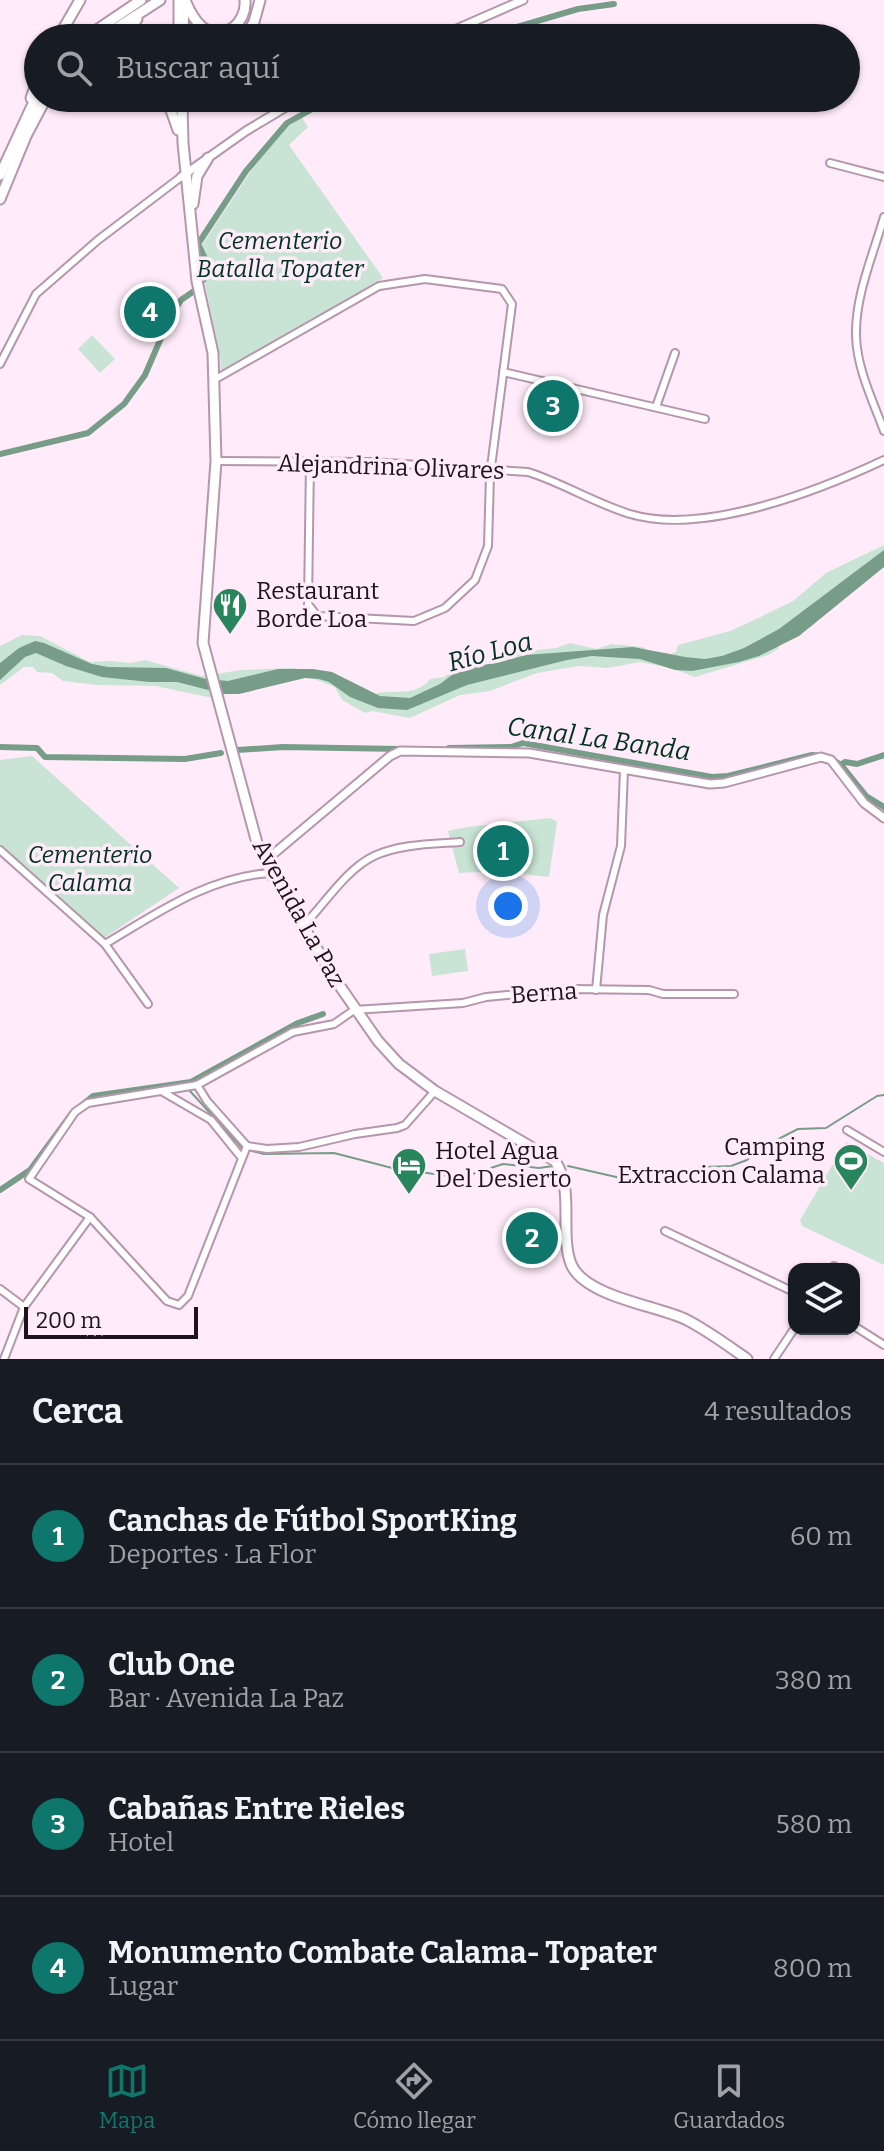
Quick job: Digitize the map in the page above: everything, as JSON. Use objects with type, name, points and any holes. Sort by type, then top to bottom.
[{"type":"main road","points":[[66,24],[80,0]]},
{"type":"main road","points":[[110,24],[145,4],[160,0]]},
{"type":"main road","points":[[183,0],[199,24]]},
{"type":"main road","points":[[182,24],[183,0]]},
{"type":"main road","points":[[238,24],[245,0]]},
{"type":"main road","points":[[253,24],[260,0]]},
{"type":"main road","points":[[119,24],[145,4]]},
{"type":"main road","points":[[132,24],[145,4]]},
{"type":"main road","points":[[0,175],[26,112]]},
{"type":"main road","points":[[24,119],[28,112]]},
{"type":"main road","points":[[0,199],[38,112]]},
{"type":"main road","points":[[172,112],[178,130]]},
{"type":"main road","name":"Avenida La Paz","points":[[180,112],[178,130],[197,281],[213,353],[216,461],[203,643],[249,818],[265,861],[354,1010],[399,1064],[492,1127],[555,1161],[563,1178],[570,1259],[582,1280],[596,1288],[682,1318],[747,1359]]},
{"type":"main road","name":"Avenida La Paz","points":[[182,112],[184,175]]},
{"type":"main road","points":[[184,153],[192,160],[206,159]]},
{"type":"main road","points":[[190,216],[197,176],[206,159]]},
{"type":"street","points":[[468,24],[523,0]]},
{"type":"street","points":[[0,364],[36,294],[98,240],[184,175],[278,112]]},
{"type":"street","points":[[830,163],[884,177]]},
{"type":"street","points":[[884,217],[857,310],[856,338],[859,359],[884,431]]},
{"type":"street","points":[[214,380],[379,286],[425,279],[502,289],[512,304],[491,469],[488,546],[475,580],[445,608],[414,621],[317,616],[309,608],[310,463]]},
{"type":"street","points":[[656,407],[675,353]]},
{"type":"street","points":[[503,372],[705,419]]},
{"type":"street","name":"Alejandrina Olivares","points":[[216,461],[371,462],[528,472],[545,477],[588,499],[634,515],[681,520],[733,513],[790,498],[884,460]]},
{"type":"street","points":[[265,861],[390,756],[400,751],[529,753],[710,784],[821,757],[831,760],[864,803],[884,818]]},
{"type":"street","points":[[596,990],[603,915],[621,846],[624,770]]},
{"type":"street","points":[[303,926],[354,870],[374,856],[424,845],[460,842]]},
{"type":"street","points":[[0,850],[105,944],[148,1004]]},
{"type":"street","points":[[105,944],[176,902],[216,884],[249,874],[271,873]]},
{"type":"street","name":"Berna","points":[[354,1010],[463,1003],[486,997],[572,989],[734,994]]},
{"type":"street","points":[[247,1146],[188,1296],[179,1305],[167,1301],[90,1217],[29,1179],[75,1112],[88,1103],[197,1085],[293,1032],[334,1024],[354,1010]]},
{"type":"street","points":[[197,1085],[207,1101],[247,1146],[267,1149],[299,1147],[397,1128],[405,1125],[435,1091]]},
{"type":"street","points":[[163,1092],[211,1120],[241,1157]]},
{"type":"street","points":[[847,1130],[884,1152]]},
{"type":"street","points":[[4,1359],[24,1307],[90,1217]]},
{"type":"street","points":[[665,1231],[788,1289]]},
{"type":"street","points":[[0,1289],[24,1307]]},
{"type":"street","points":[[860,1330],[884,1345]]},
{"type":"street","points":[[774,1359],[790,1335]]},
{"type":"green space","name":"Cementerio Batalla Topater","points":[[300,115],[308,127],[289,145],[383,278],[221,373],[198,251],[270,142]]},
{"type":"green space","points":[[92,335],[115,359],[100,373],[78,349]]},
{"type":"green space","points":[[884,545],[884,559],[812,626],[780,643],[778,649],[768,655],[695,677],[640,662],[608,668],[579,666],[537,673],[490,691],[460,695],[410,718],[372,711],[365,713],[342,700],[335,687],[298,673],[213,698],[155,686],[63,681],[52,673],[37,672],[33,667],[24,667],[0,685],[0,646],[22,635],[40,636],[90,662],[131,663],[145,660],[202,676],[242,670],[292,668],[328,671],[351,687],[356,685],[372,695],[410,691],[454,670],[504,661],[520,652],[556,648],[570,643],[597,649],[611,644],[643,647],[648,651],[671,654],[676,652],[678,645],[730,631],[793,601],[826,573]]},
{"type":"green space","name":"Cementerio Calama","points":[[32,756],[179,888],[101,940],[0,846],[0,760]]},
{"type":"green space","points":[[551,818],[557,822],[549,877],[501,871],[459,873],[448,831]]},
{"type":"green space","points":[[465,949],[468,971],[432,976],[429,954]]},
{"type":"green space","name":"Camping Extraccion Calama","points":[[846,1142],[884,1163],[884,1265],[802,1226],[800,1220]]},
{"type":"shaded area","points":[[884,550],[884,567],[799,636],[759,656],[692,671],[675,670],[640,659],[592,656],[467,685],[407,710],[378,708],[350,697],[329,682],[319,679],[305,678],[239,694],[224,694],[177,682],[102,677],[36,653],[25,657],[0,680],[0,663],[19,648],[35,641],[92,664],[108,667],[166,668],[206,679],[228,681],[278,669],[313,669],[332,672],[380,696],[410,698],[440,684],[461,668],[526,655],[633,647],[705,659],[744,648],[779,629]]},
{"type":"waterway","points":[[527,24],[578,9],[614,4]]},
{"type":"waterway","points":[[202,281],[211,271],[198,244],[246,171],[287,123],[307,112]]},
{"type":"waterway","points":[[0,454],[88,433],[124,404],[145,375],[170,317],[181,300],[194,291]]},
{"type":"waterway","name":"Canal La Banda","points":[[449,748],[511,747],[523,743],[712,777],[728,776],[812,755],[823,756]]},
{"type":"waterway","points":[[0,747],[37,748],[45,757],[185,759],[221,753]]},
{"type":"waterway","name":"Canal La Banda","points":[[237,750],[283,747],[401,749]]},
{"type":"waterway","points":[[841,765],[845,762],[857,764],[884,755]]},
{"type":"waterway","name":"Canal La Banda","points":[[833,760],[841,765],[866,796],[884,807]]},
{"type":"waterway","points":[[0,1190],[30,1170],[72,1113],[93,1096],[191,1082],[298,1023],[323,1014]]},
{"type":"waterway","points":[[189,1090],[243,1149]]},
{"type":"waterway","points":[[568,1166],[625,1179],[731,1166],[747,1160],[759,1149],[798,1129],[826,1128],[877,1096],[884,1095]]},
{"type":"waterway","points":[[248,1150],[264,1154],[334,1153],[396,1169],[450,1176]]},
{"type":"waterway","points":[[466,1176],[503,1164],[539,1168],[553,1166]]},
{"type":"place","name":"Monumento Combate Calama- Topater","points":[[150,312]]},
{"type":"place","name":"Cabañas Entre Rieles","points":[[553,406]]},
{"type":"place","name":"Restaurant Borde Loa","points":[[230,636]]},
{"type":"place","name":"Canchas de Fútbol SportKing","points":[[503,851]]},
{"type":"place","name":"Camping Extraccion Calama","points":[[851,1192]]},
{"type":"place","name":"Hotel Agua Del Desierto","points":[[409,1196]]},
{"type":"place","name":"Club One","points":[[532,1238]]},
{"type":"water label","name":"Río Loa","points":[[490,652]]}]
